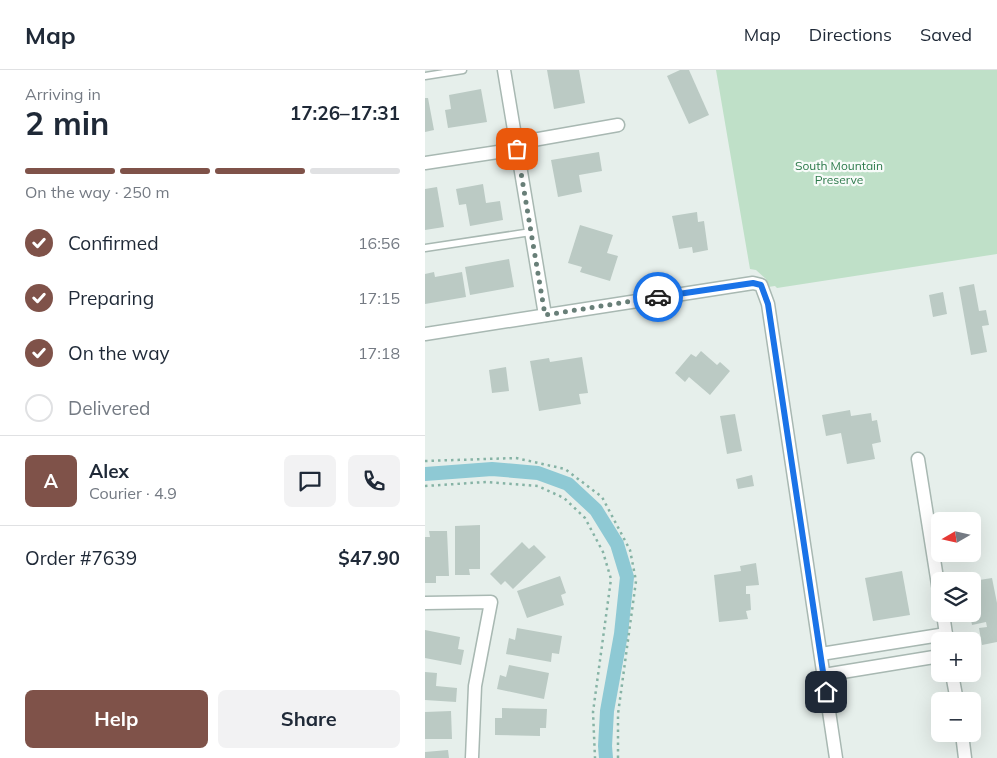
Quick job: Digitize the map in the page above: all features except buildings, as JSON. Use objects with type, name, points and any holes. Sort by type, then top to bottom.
[{"type":"street","points":[[504,70],[545,315]]},
{"type":"street","points":[[425,163],[618,125]]},
{"type":"street","points":[[425,334],[753,283],[761,285],[768,304],[836,758]]},
{"type":"street","points":[[918,459],[936,572]]},
{"type":"street","points":[[425,603],[491,602],[475,686],[472,758]]},
{"type":"street","points":[[821,654],[931,640]]},
{"type":"street","points":[[824,675],[931,657]]},
{"type":"street","points":[[962,742],[965,758]]},
{"type":"lane","points":[[425,76],[463,70]]},
{"type":"lane","points":[[425,248],[531,232]]},
{"type":"path","points":[[425,461],[516,458],[565,469],[602,497],[630,550],[636,581],[618,714],[619,758]]},
{"type":"path","points":[[425,486],[486,482],[538,486],[564,498],[585,518],[603,552],[611,580],[593,712],[595,758]]},
{"type":"green space","name":"South Mountain Preserve","points":[[716,70],[997,70],[997,254],[777,288],[775,286],[768,287],[766,279],[756,270],[750,269]]},
{"type":"waterway","points":[[425,474],[492,469],[538,473],[568,484],[596,510],[617,544],[627,577],[621,634],[607,711],[606,758]]},
{"type":"way so far","points":[[517,149],[545,315],[658,297]]},
{"type":"route","points":[[658,297],[753,283],[761,285],[768,304],[826,692]]}]
